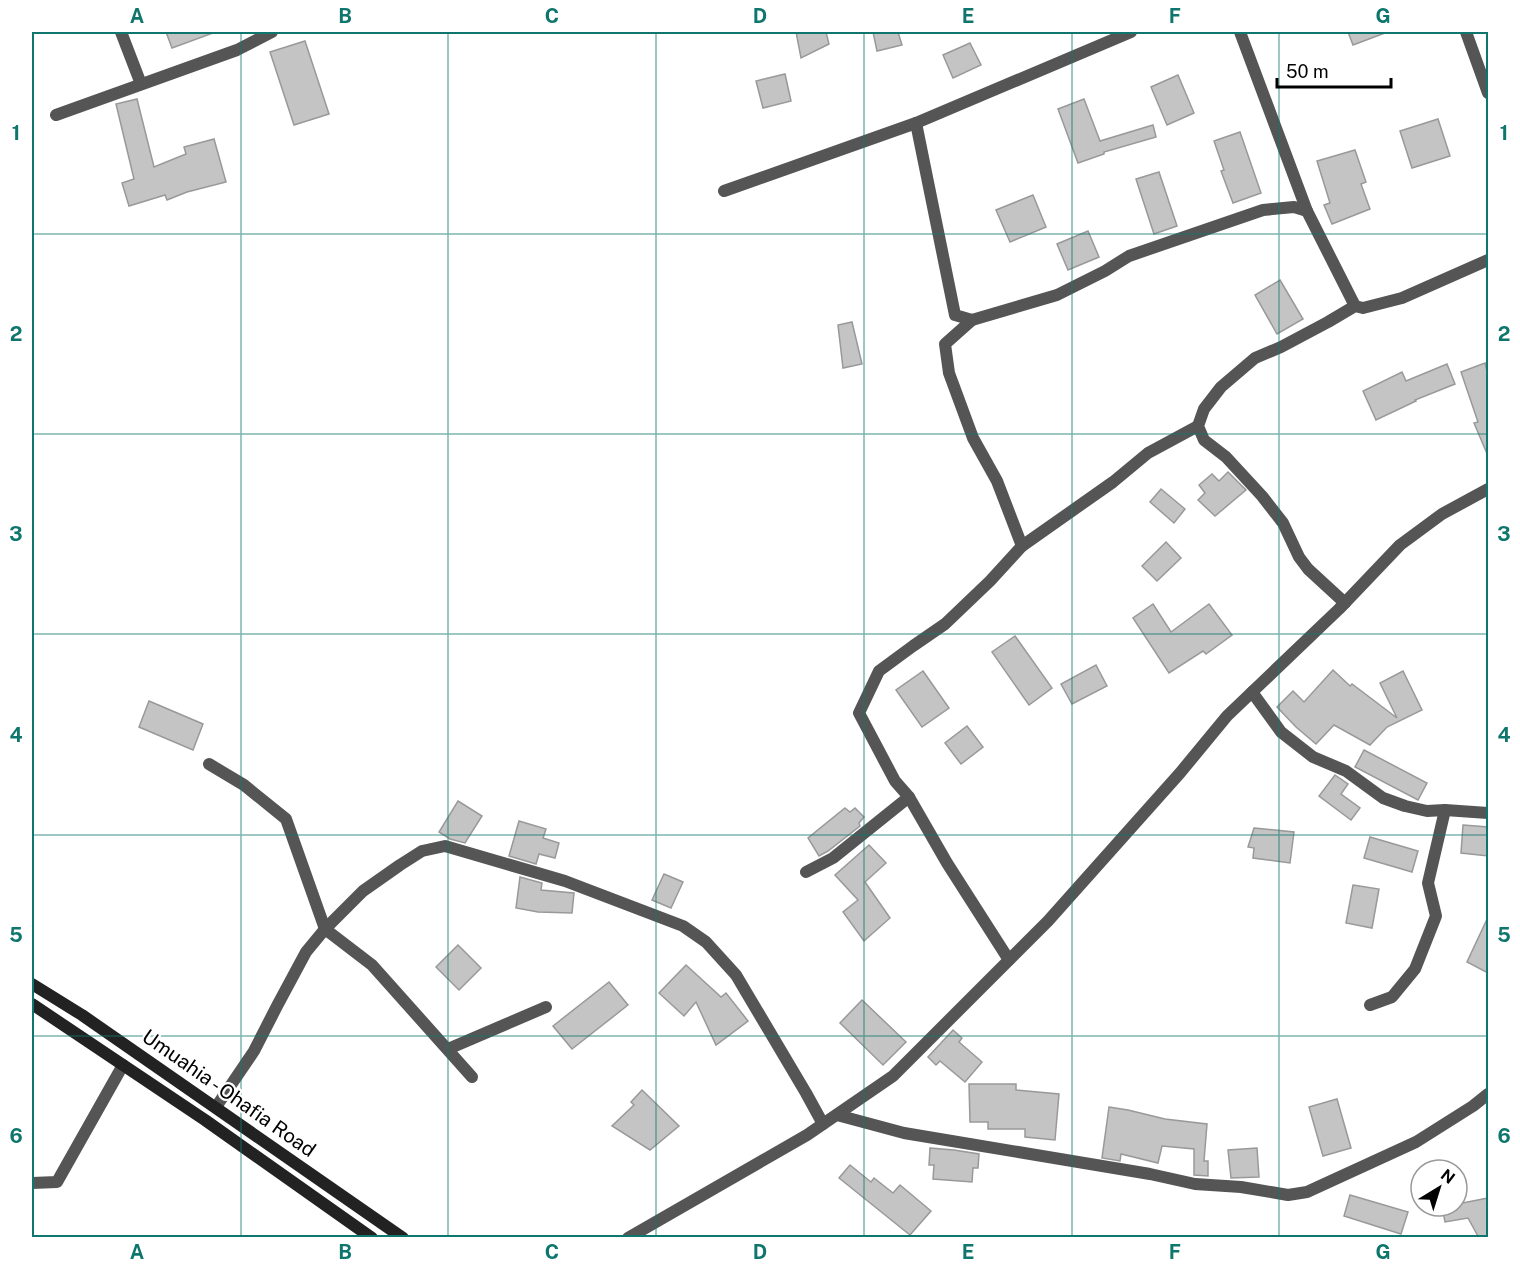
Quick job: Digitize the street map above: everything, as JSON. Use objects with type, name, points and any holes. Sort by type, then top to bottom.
[{"type":"main road","name":"Umuahia - Ohafia Road","points":[[32,984],[216,1107],[403,1238]]},
{"type":"main road","name":"Umuahia - Ohafia Road","points":[[32,1004],[205,1120],[372,1238]]},
{"type":"street","points":[[121,32],[141,84]]},
{"type":"street","points":[[56,115],[237,50],[272,32]]},
{"type":"street","points":[[724,191],[916,123],[1131,32]]},
{"type":"street","points":[[1240,32],[1307,211],[1355,306]]},
{"type":"street","points":[[1466,32],[1488,93]]},
{"type":"street","points":[[916,123],[955,315],[972,320]]},
{"type":"street","points":[[1022,546],[997,482],[973,438],[950,373],[945,344],[972,320],[1057,295],[1105,272],[1129,256],[1263,210],[1294,207],[1307,211]]},
{"type":"street","points":[[1009,960],[947,863],[909,797],[895,781],[859,713],[879,671],[945,624],[990,582],[1022,546],[1113,482],[1148,453],[1198,426],[1204,409],[1221,387],[1255,358],[1355,306],[1363,308],[1402,298],[1488,260]]},
{"type":"street","points":[[1198,426],[1204,440],[1226,457],[1283,523],[1299,557],[1308,570],[1345,603]]},
{"type":"street","points":[[628,1238],[807,1135],[893,1076],[1048,921],[1180,773],[1227,716],[1345,603],[1400,545],[1442,514],[1488,489]]},
{"type":"street","points":[[1252,692],[1281,732],[1313,757],[1346,771],[1383,798],[1427,811],[1488,813]]},
{"type":"street","points":[[209,764],[244,785],[286,819],[325,929],[372,965],[472,1077]]},
{"type":"street","points":[[806,872],[833,858],[909,797]]},
{"type":"street","points":[[1370,1005],[1392,997],[1415,969],[1436,915],[1428,883],[1445,810]]},
{"type":"street","points":[[216,1107],[254,1052],[306,952],[325,929],[363,891],[399,865],[422,851],[446,846],[566,881],[683,926],[706,942],[736,975],[823,1124]]},
{"type":"street","points":[[448,1049],[546,1007]]},
{"type":"street","points":[[32,1183],[57,1182],[123,1065]]},
{"type":"street","points":[[837,1116],[904,1133],[1150,1174],[1195,1184],[1241,1187],[1288,1195],[1307,1192],[1416,1142],[1488,1094]]},
{"type":"building","points":[[166,32],[212,32],[213,33],[172,48]]},
{"type":"building","points":[[796,32],[826,32],[829,44],[801,58]]},
{"type":"building","points":[[873,32],[898,32],[902,45],[877,51]]},
{"type":"building","points":[[1348,32],[1385,32],[1385,33],[1353,45]]},
{"type":"building","points":[[305,41],[329,114],[294,125],[270,52]]},
{"type":"building","points":[[970,43],[981,65],[953,78],[943,55]]},
{"type":"building","points":[[785,74],[791,101],[763,108],[756,81]]},
{"type":"building","points":[[1178,75],[1194,113],[1167,125],[1151,87]]},
{"type":"building","points":[[137,99],[154,167],[186,154],[184,147],[214,139],[226,182],[187,192],[167,200],[165,195],[129,206],[122,183],[134,179],[116,104]]},
{"type":"building","points":[[1084,99],[1100,141],[1153,125],[1156,137],[1104,152],[1104,154],[1078,163],[1058,109]]},
{"type":"building","points":[[1438,119],[1450,156],[1412,168],[1400,131]]},
{"type":"building","points":[[1240,132],[1261,193],[1233,203],[1221,171],[1224,170],[1214,141]]},
{"type":"building","points":[[1355,150],[1366,182],[1361,184],[1370,209],[1332,224],[1324,205],[1330,203],[1317,161]]},
{"type":"building","points":[[1159,172],[1177,226],[1154,234],[1136,179]]},
{"type":"building","points":[[1033,195],[1046,227],[1010,242],[996,210]]},
{"type":"building","points":[[1088,231],[1099,257],[1068,270],[1057,244]]},
{"type":"building","points":[[1280,280],[1303,319],[1277,334],[1255,295]]},
{"type":"building","points":[[852,322],[862,364],[843,368],[838,325]]},
{"type":"building","points":[[1485,363],[1488,375],[1488,456],[1474,423],[1478,422],[1461,372]]},
{"type":"building","points":[[1447,364],[1455,384],[1415,400],[1376,420],[1363,391],[1402,372],[1406,381]]},
{"type":"building","points":[[1228,472],[1246,490],[1215,516],[1198,500],[1205,493],[1199,485],[1212,474],[1219,481]]},
{"type":"building","points":[[1161,489],[1185,509],[1174,523],[1150,502]]},
{"type":"building","points":[[1166,542],[1181,558],[1157,581],[1142,566]]},
{"type":"building","points":[[1153,604],[1171,632],[1209,604],[1232,635],[1206,654],[1203,651],[1169,673],[1133,618]]},
{"type":"building","points":[[1015,636],[1052,688],[1029,705],[992,652]]},
{"type":"building","points":[[1096,665],[1107,686],[1072,704],[1061,684]]},
{"type":"building","points":[[1333,670],[1350,686],[1352,684],[1397,718],[1380,683],[1403,671],[1422,710],[1387,727],[1370,745],[1334,725],[1316,744],[1277,707],[1293,691],[1304,702]]},
{"type":"building","points":[[923,671],[949,708],[922,727],[896,690]]},
{"type":"building","points":[[149,701],[203,724],[193,750],[139,727]]},
{"type":"building","points":[[967,726],[983,747],[961,764],[945,743]]},
{"type":"building","points":[[1364,750],[1427,783],[1418,800],[1355,767]]},
{"type":"building","points":[[1335,775],[1348,784],[1341,794],[1360,808],[1351,820],[1319,796]]},
{"type":"building","points":[[458,801],[482,816],[465,843],[450,839],[439,832]]},
{"type":"building","points":[[845,808],[850,812],[855,808],[864,817],[859,823],[860,826],[819,856],[808,838]]},
{"type":"building","points":[[519,821],[546,829],[543,838],[559,843],[555,858],[539,854],[536,864],[509,856]]},
{"type":"building","points":[[1463,825],[1488,827],[1488,856],[1461,853]]},
{"type":"building","points":[[1254,828],[1294,832],[1290,863],[1253,858],[1254,848],[1248,847]]},
{"type":"building","points":[[1370,837],[1418,851],[1412,872],[1364,858]]},
{"type":"building","points":[[869,845],[886,863],[865,882],[890,918],[864,941],[843,912],[858,900],[835,875]]},
{"type":"building","points":[[664,874],[683,882],[671,908],[652,900]]},
{"type":"building","points":[[520,877],[542,883],[541,890],[574,893],[572,913],[538,912],[516,908]]},
{"type":"building","points":[[1353,885],[1379,889],[1372,928],[1346,923]]},
{"type":"building","points":[[1488,917],[1488,973],[1467,962]]},
{"type":"building","points":[[458,945],[481,968],[459,990],[436,967]]},
{"type":"building","points":[[686,965],[721,997],[726,993],[748,1021],[716,1045],[696,1002],[684,1016],[659,993]]},
{"type":"building","points":[[609,982],[628,1005],[572,1049],[553,1026]]},
{"type":"building","points":[[862,1000],[906,1042],[883,1065],[840,1023]]},
{"type":"building","points":[[953,1030],[962,1038],[959,1042],[982,1062],[965,1082],[940,1061],[936,1065],[928,1057]]},
{"type":"building","points":[[969,1084],[1016,1084],[1016,1090],[1059,1094],[1055,1140],[1025,1137],[1025,1129],[988,1129],[988,1122],[970,1122]]},
{"type":"building","points":[[642,1090],[679,1126],[650,1150],[612,1126],[634,1105],[631,1102]]},
{"type":"building","points":[[1337,1099],[1351,1148],[1323,1156],[1309,1107]]},
{"type":"building","points":[[1109,1107],[1165,1119],[1207,1124],[1204,1161],[1208,1161],[1208,1176],[1194,1175],[1194,1149],[1162,1146],[1158,1163],[1121,1154],[1120,1161],[1102,1158]]},
{"type":"building","points":[[930,1148],[979,1154],[978,1168],[973,1168],[972,1182],[933,1179],[934,1165],[929,1165]]},
{"type":"building","points":[[1257,1148],[1259,1177],[1231,1178],[1228,1150]]},
{"type":"building","points":[[850,1165],[871,1182],[874,1178],[893,1193],[900,1185],[931,1211],[910,1235],[839,1178]]},
{"type":"building","points":[[1350,1195],[1408,1212],[1401,1234],[1344,1216]]},
{"type":"building","points":[[1488,1198],[1488,1238],[1479,1238],[1468,1218],[1469,1202]]},
{"type":"building","points":[[1444,1218],[1468,1218],[1445,1222]]}]
